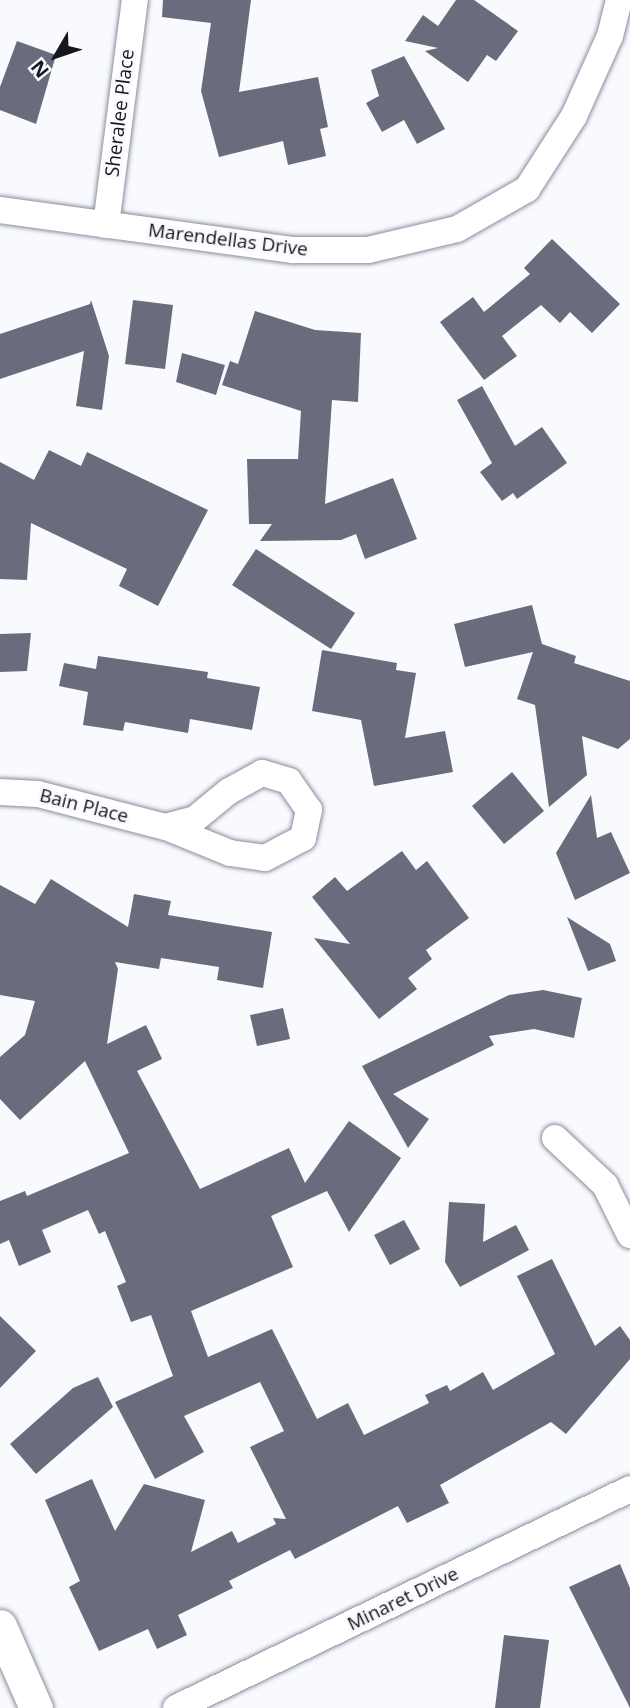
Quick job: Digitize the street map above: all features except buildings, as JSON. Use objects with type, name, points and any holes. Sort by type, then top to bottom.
[{"type":"street","name":"Sheralee Place","points":[[106,225],[135,0]]},
{"type":"street","name":"Marendellas Drive","points":[[0,210],[293,250],[368,250],[457,229],[527,188],[574,116],[610,36],[619,0]]},
{"type":"street","name":"Bain Place","points":[[0,792],[38,794],[166,827],[230,853],[265,858],[303,838],[309,810],[289,781],[262,773],[229,791],[195,819],[166,827]]},
{"type":"street","points":[[555,1138],[605,1185],[630,1235]]},
{"type":"street","name":"Minaret Drive","points":[[176,1708],[630,1489]]},
{"type":"street","points":[[0,1626],[36,1708]]}]
